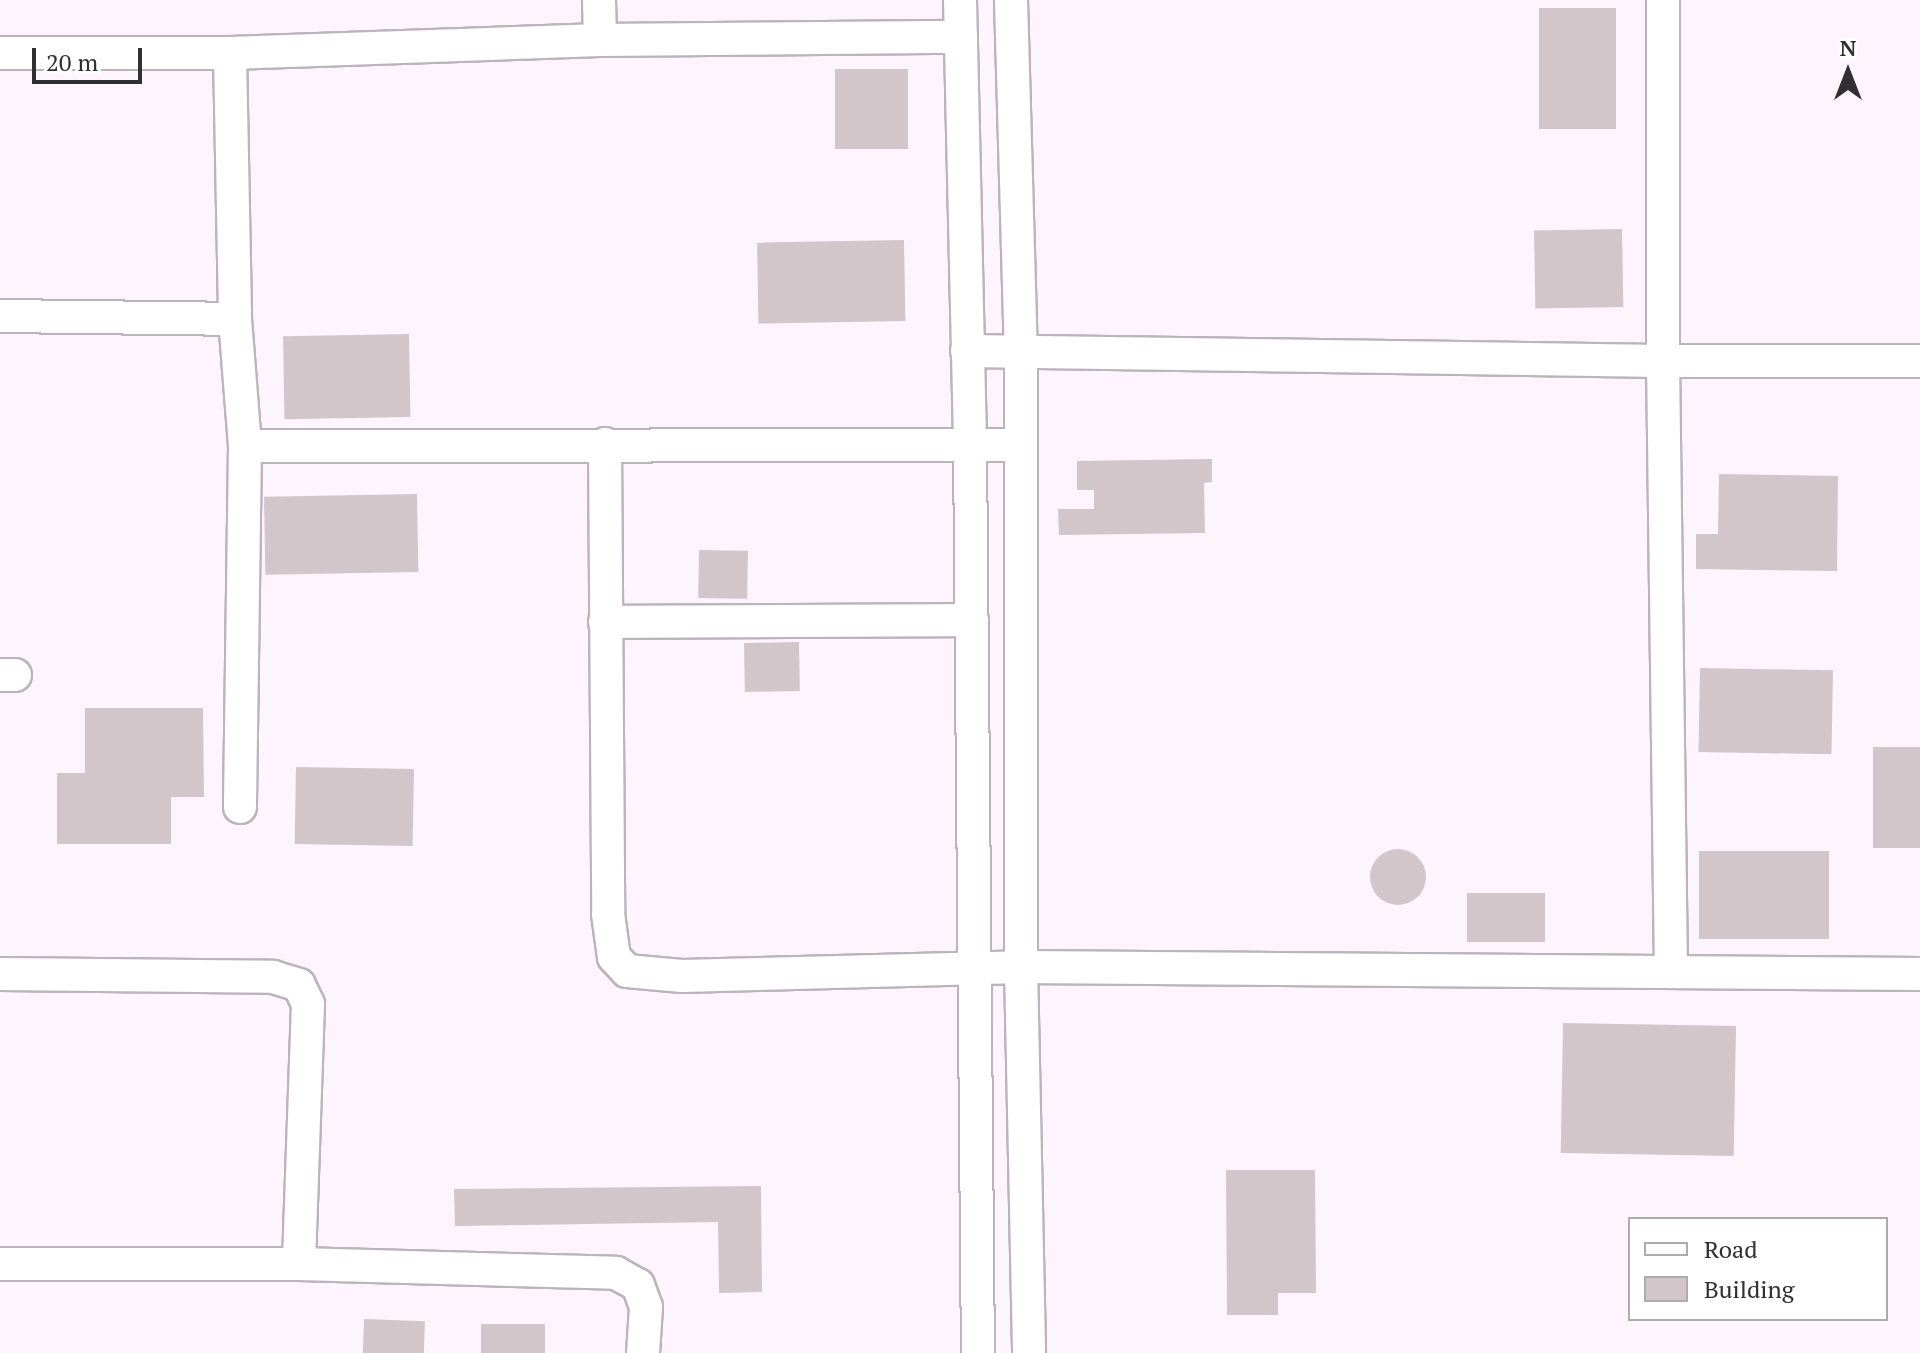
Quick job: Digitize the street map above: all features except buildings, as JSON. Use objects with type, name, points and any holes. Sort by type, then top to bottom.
[{"type":"street","points":[[599,0],[600,40]]},
{"type":"street","points":[[960,0],[970,445],[978,1353]]},
{"type":"street","points":[[1011,0],[1021,352],[1021,967],[1029,1353]]},
{"type":"street","points":[[1663,0],[1663,361],[1671,970]]},
{"type":"street","points":[[0,53],[230,53],[600,40],[961,37]]},
{"type":"street","points":[[230,53],[235,319],[245,446],[240,807]]},
{"type":"street","points":[[0,316],[235,319]]},
{"type":"street","points":[[967,351],[1663,361],[1920,361]]},
{"type":"street","points":[[605,444],[608,914],[614,957],[627,971],[682,976],[1021,967],[1920,974]]},
{"type":"street","points":[[245,446],[1021,445]]},
{"type":"street","points":[[605,622],[972,620]]},
{"type":"street","points":[[0,974],[273,977],[299,985],[308,1004],[299,1264]]},
{"type":"street","points":[[0,1264],[299,1264],[616,1273],[638,1285],[646,1307],[643,1353]]}]
